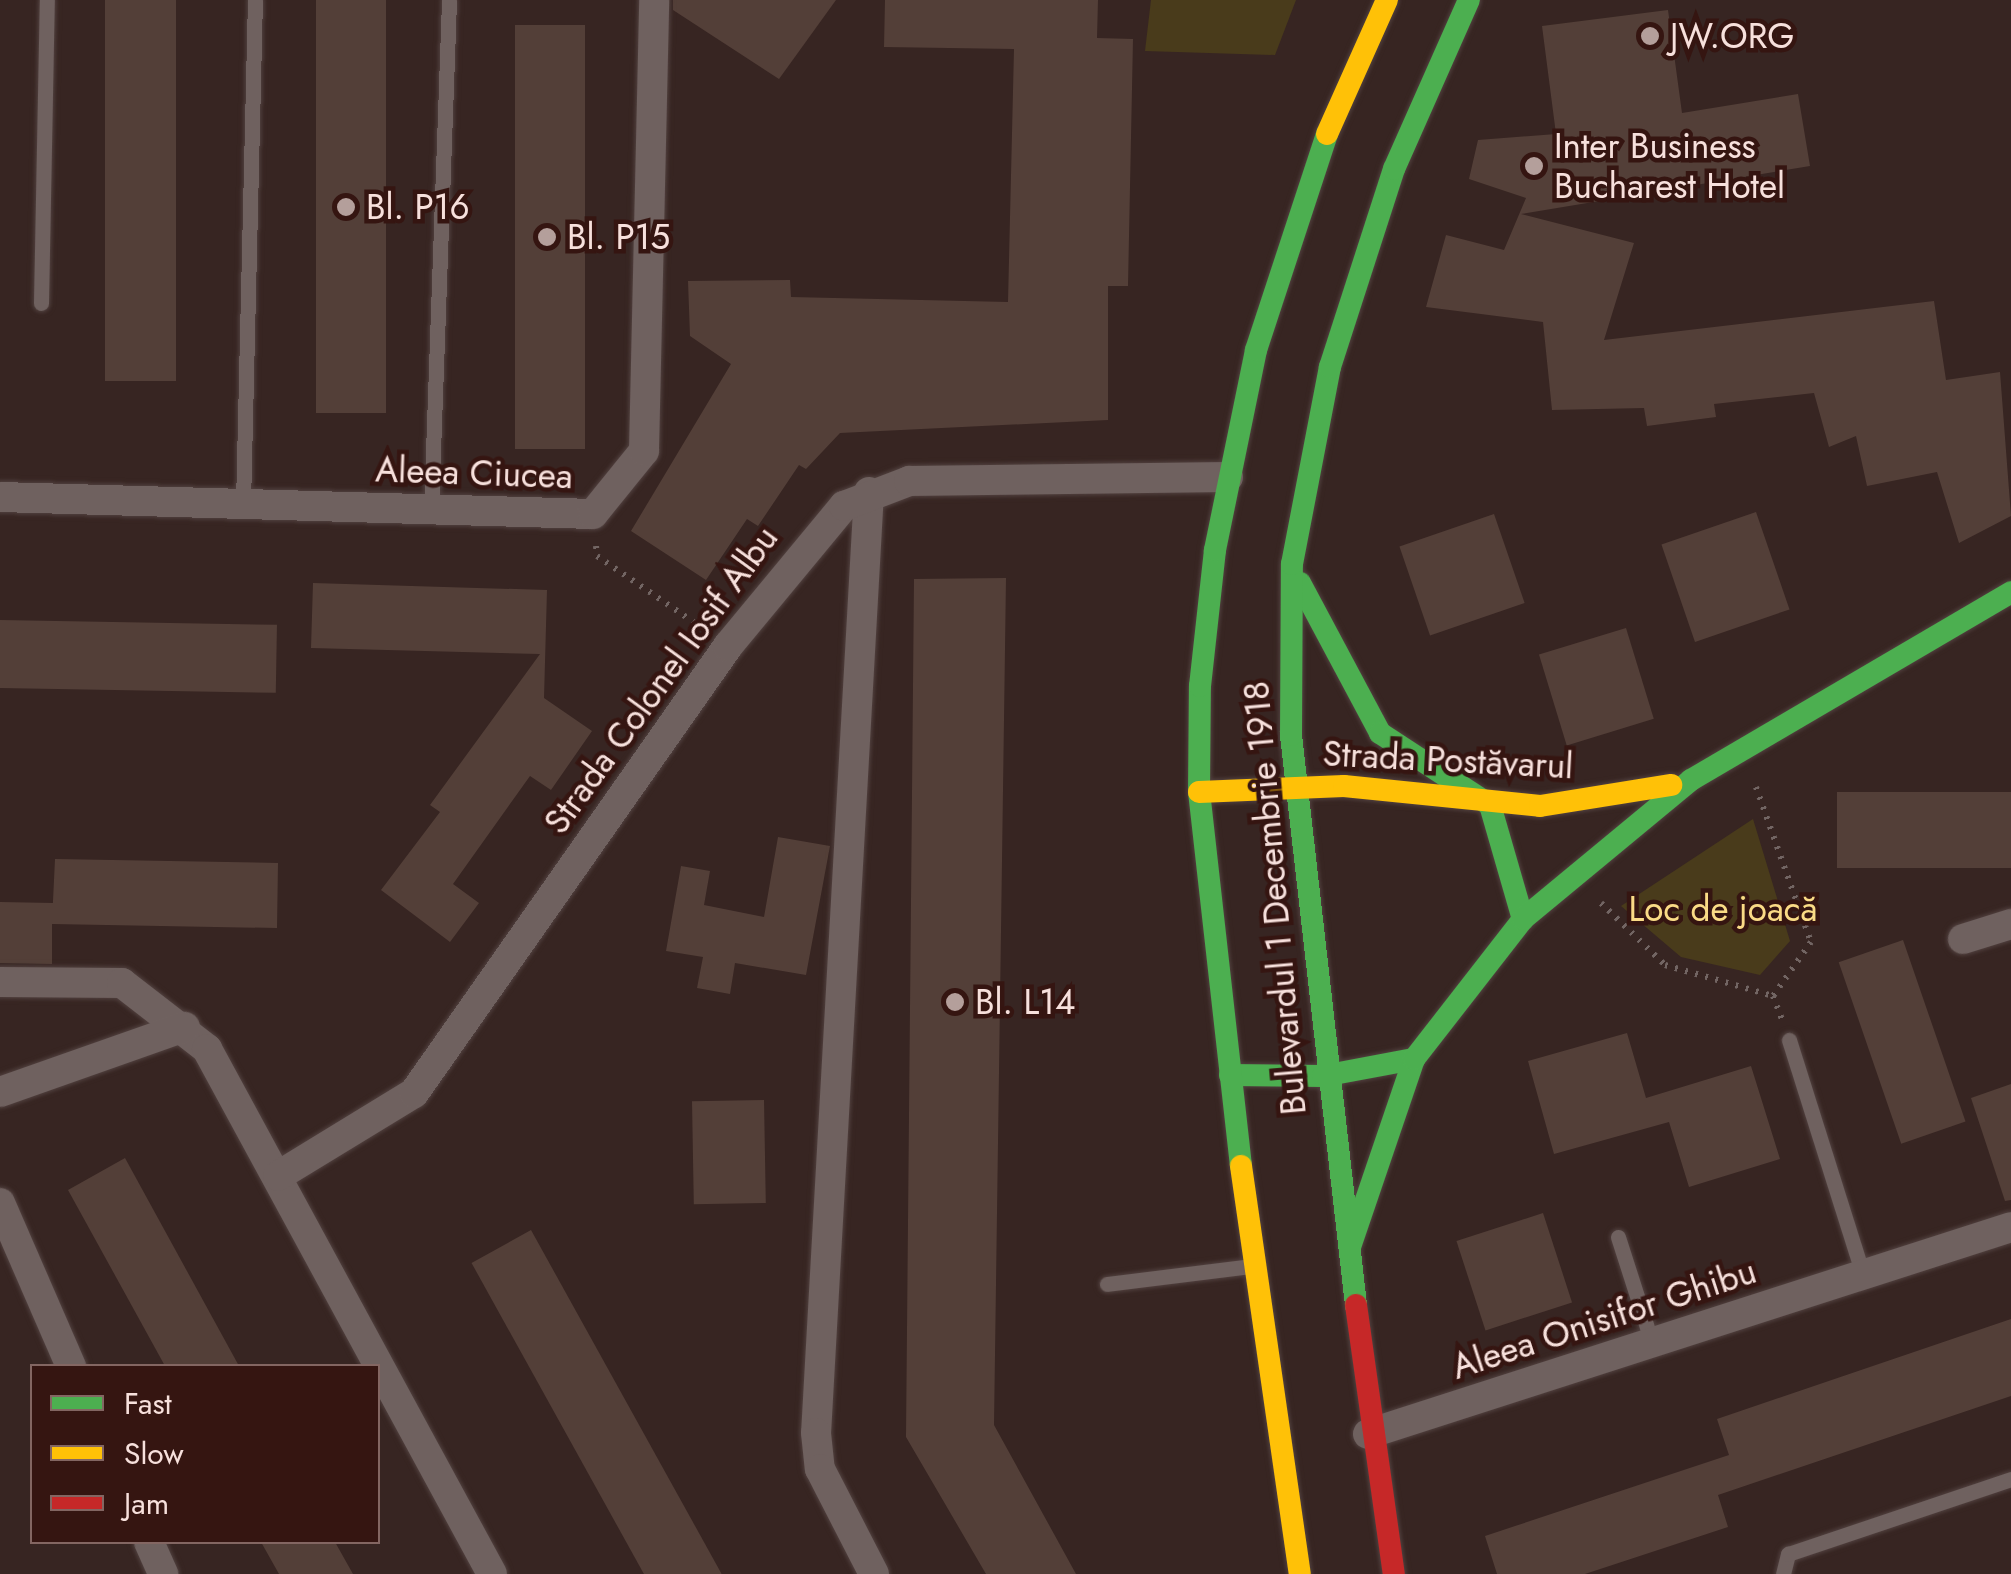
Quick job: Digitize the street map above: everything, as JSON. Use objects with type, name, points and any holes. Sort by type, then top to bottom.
[{"type":"main road","name":"Bulevardul 1 Decembrie 1918","points":[[1300,1574],[1253,1266],[1199,792],[1205,628],[1228,476],[1256,350],[1325,138],[1387,0]]},
{"type":"main road","name":"Bulevardul 1 Decembrie 1918","points":[[1394,1574],[1368,1434],[1323,1076],[1294,786],[1292,564],[1330,367],[1394,169],[1469,0]]},
{"type":"main road","points":[[1292,564],[1335,663],[1380,733],[1490,805],[1523,919]]},
{"type":"main road","name":"Strada Postăvarul","points":[[1345,1262],[1414,1059],[1523,919],[1571,874],[1691,780],[2011,592]]},
{"type":"main road","name":"Strada Postăvarul","points":[[1199,792],[1294,786],[1490,805],[1586,803],[1691,780]]},
{"type":"main road","points":[[1230,1074],[1323,1076],[1414,1059]]},
{"type":"street","name":"Aleea Ciucea","points":[[0,497],[594,514],[644,450],[654,0]]},
{"type":"street","name":"Strada Colonel Iosif Albu","points":[[278,1176],[414,1094],[728,646],[825,520],[868,492],[910,481],[1228,476]]},
{"type":"street","points":[[868,492],[816,1433],[820,1469],[874,1574]]},
{"type":"street","points":[[1963,939],[2011,924]]},
{"type":"street","points":[[0,982],[122,983],[186,1026],[278,1176],[379,1364]]},
{"type":"street","points":[[0,1092],[186,1026]]},
{"type":"street","points":[[0,1203],[70,1364]]},
{"type":"street","name":"Aleea Onisifor Ghibu","points":[[1368,1434],[2011,1227]]},
{"type":"street","points":[[380,1366],[492,1574]]},
{"type":"street","points":[[150,1544],[163,1574]]},
{"type":"lane","points":[[41,302],[47,0]]},
{"type":"lane","points":[[243,504],[255,0]]},
{"type":"lane","points":[[431,510],[449,0]]},
{"type":"lane","points":[[1789,1040],[1864,1274]]},
{"type":"lane","points":[[1618,1237],[1652,1343]]},
{"type":"lane","points":[[1106,1284],[1253,1266]]},
{"type":"lane","points":[[1783,1574],[1788,1554],[2011,1479]]},
{"type":"path","points":[[594,514],[597,556],[728,646]]},
{"type":"path","points":[[1742,748],[1811,942],[1773,996]]},
{"type":"path","points":[[1571,874],[1665,965],[1773,996]]},
{"type":"path","points":[[1773,996],[1789,1040]]},
{"type":"green space","points":[[1151,0],[1296,0],[1275,55],[1145,51]]},
{"type":"green space","name":"Loc de joacă","points":[[1753,819],[1790,941],[1760,975],[1681,957],[1621,906]]},
{"type":"building","points":[[105,0],[176,0],[176,381],[105,381]]},
{"type":"building","name":"Bl. P16","points":[[316,0],[386,0],[386,413],[316,413]]},
{"type":"building","points":[[673,0],[836,0],[779,79],[673,10]]},
{"type":"building","points":[[885,0],[1098,0],[1097,38],[1133,39],[1128,286],[1108,286],[1108,420],[840,433],[806,469],[799,465],[758,526],[747,519],[706,580],[631,531],[731,364],[690,336],[688,281],[790,280],[791,297],[1008,302],[1014,49],[884,47]]},
{"type":"building","points":[[1668,10],[1682,113],[1798,94],[1810,166],[1521,214],[1634,243],[1604,340],[1934,301],[1946,380],[2000,372],[2011,516],[1959,543],[1937,472],[1867,486],[1856,436],[1829,447],[1814,393],[1714,404],[1716,417],[1647,426],[1644,408],[1552,410],[1543,322],[1426,307],[1446,235],[1504,250],[1526,198],[1469,179],[1478,140],[1556,134],[1542,26]]},
{"type":"building","name":"Bl. P15","points":[[515,25],[585,25],[585,449],[515,449]]},
{"type":"building","points":[[1756,512],[1790,609],[1695,642],[1661,545]]},
{"type":"building","points":[[1494,514],[1525,603],[1430,635],[1399,547]]},
{"type":"building","name":"Bl. L14","points":[[1006,578],[994,1425],[1076,1574],[986,1574],[906,1437],[914,579]]},
{"type":"building","points":[[313,583],[547,590],[544,698],[592,731],[551,790],[530,776],[453,884],[479,903],[450,942],[381,890],[440,812],[430,805],[540,654],[311,648]]},
{"type":"building","points":[[0,620],[277,625],[276,693],[0,688]]},
{"type":"building","points":[[1626,628],[1654,719],[1567,745],[1539,655]]},
{"type":"building","points":[[1837,792],[2011,792],[2011,868],[1837,868]]},
{"type":"building","points":[[778,837],[830,846],[806,975],[735,963],[730,994],[697,988],[703,957],[666,951],[681,866],[710,871],[704,905],[764,917]]},
{"type":"building","points":[[55,859],[278,863],[277,928],[52,924],[52,964],[0,963],[0,902],[53,903]]},
{"type":"building","points":[[1903,940],[1966,1122],[1901,1144],[1839,962]]},
{"type":"building","points":[[1627,1033],[1646,1098],[1751,1066],[1780,1159],[1689,1187],[1669,1122],[1554,1154],[1528,1061]]},
{"type":"building","points":[[2011,1084],[2011,1200],[2005,1201],[1971,1098]]},
{"type":"building","points":[[764,1100],[766,1203],[694,1204],[692,1101]]},
{"type":"building","points":[[125,1158],[238,1364],[164,1364],[68,1190]]},
{"type":"building","points":[[1543,1213],[1572,1302],[1486,1331],[1456,1241]]},
{"type":"building","points":[[531,1230],[722,1574],[644,1574],[472,1263]]},
{"type":"building","points":[[2011,1319],[2011,1396],[1718,1495],[1728,1527],[1585,1574],[1497,1574],[1485,1536],[1729,1455],[1717,1419]]},
{"type":"building","points":[[262,1544],[336,1544],[353,1574],[279,1574]]},
{"type":"traffic: fast","points":[[1356,1305],[1291,735],[1292,564],[1330,367],[1394,169],[1469,0]]},
{"type":"traffic: fast","points":[[1241,1166],[1199,792],[1200,686],[1215,550],[1256,350],[1327,134]]},
{"type":"traffic: fast","points":[[1300,583],[1380,733],[1490,805],[1523,919]]},
{"type":"traffic: fast","points":[[1350,1247],[1414,1059],[1523,919],[1691,780],[2011,592]]},
{"type":"traffic: fast","points":[[1230,1075],[1323,1076],[1414,1059]]},
{"type":"traffic: slow","points":[[1327,134],[1387,0]]},
{"type":"traffic: slow","points":[[1199,792],[1344,786],[1540,806],[1671,785]]},
{"type":"traffic: slow","points":[[1241,1166],[1300,1574]]},
{"type":"traffic: jam","points":[[1356,1305],[1394,1574]]},
{"type":"place","name":"JW.ORG","points":[[1650,36]]},
{"type":"place","name":"Inter Business Bucharest Hotel","points":[[1534,166]]},
{"type":"place","name":"Bl. P16","points":[[346,207]]},
{"type":"place","name":"Bl. P15","points":[[547,237]]},
{"type":"place","name":"Bl. L14","points":[[955,1002]]}]
